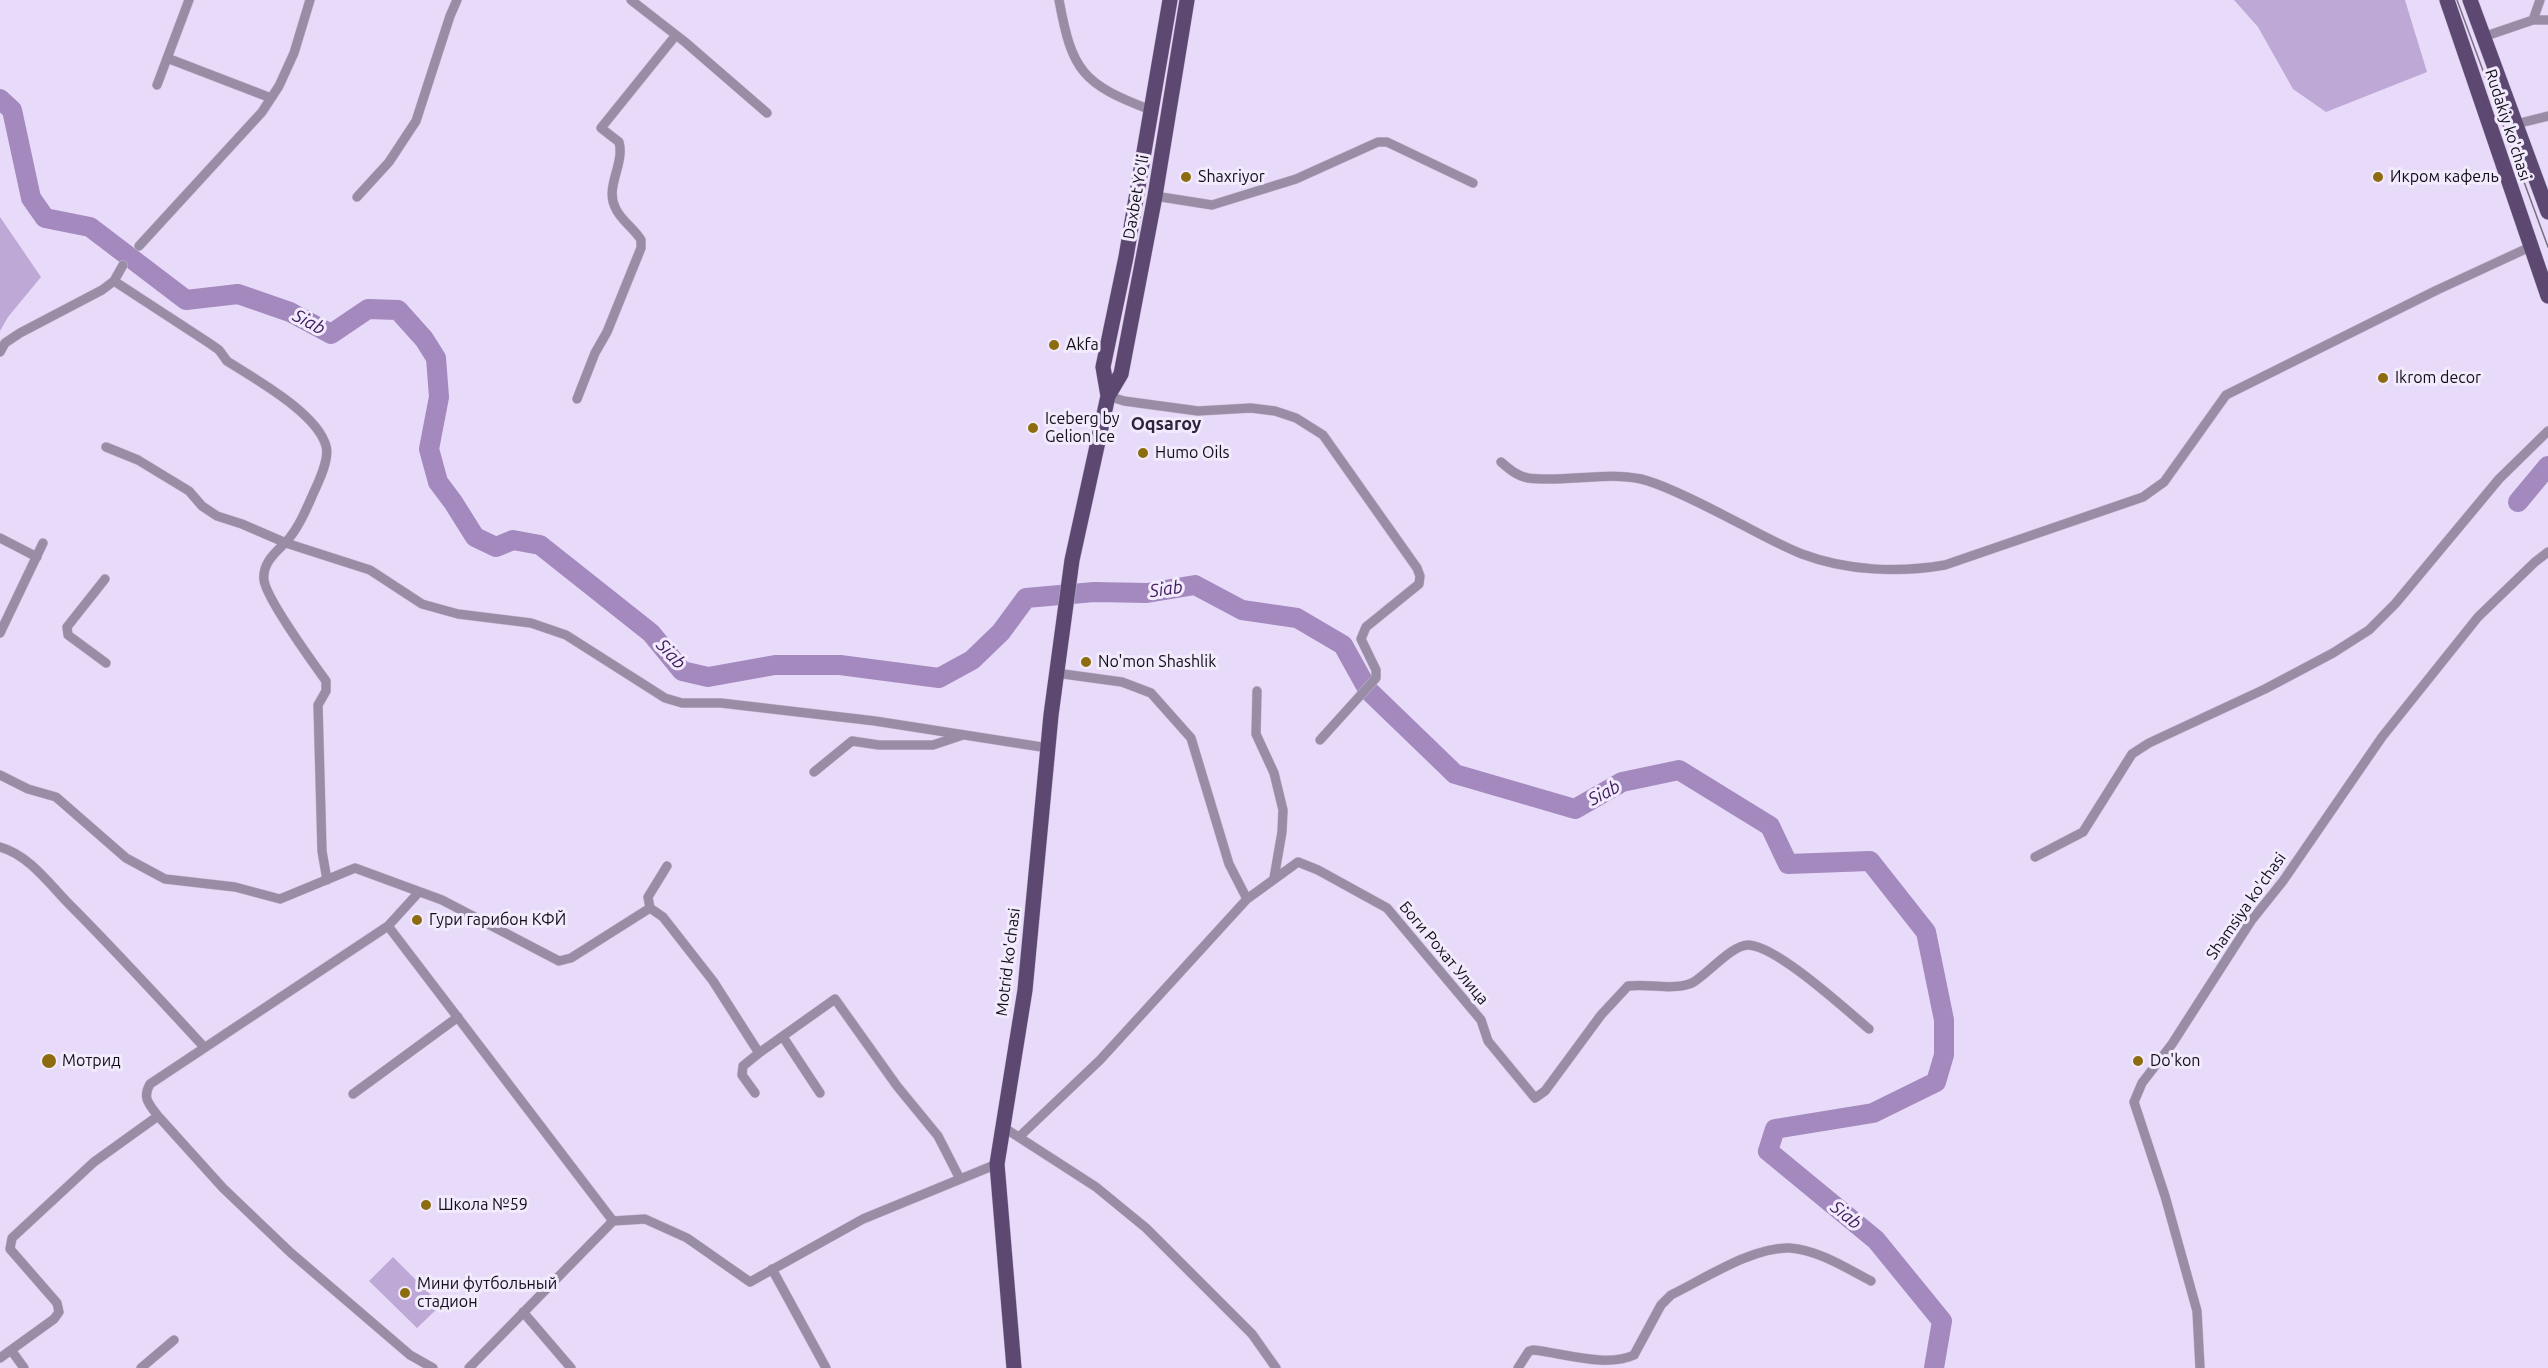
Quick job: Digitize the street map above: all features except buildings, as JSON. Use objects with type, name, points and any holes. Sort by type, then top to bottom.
[{"type":"main road","name":"Daxbet Yo'li","points":[[1108,396],[1103,367],[1126,257],[1170,0]]},
{"type":"main road","name":"Daxbet Yo'li","points":[[1072,560],[1108,396],[1121,374],[1155,196],[1187,0]]},
{"type":"main road","name":"Rudakiy ko'chasi","points":[[2447,0],[2548,296]]},
{"type":"main road","name":"Rudakiy ko'chasi","points":[[2470,0],[2548,212]]},
{"type":"main road","name":"Motrid ko'chasi","points":[[1014,1368],[997,1164],[1024,990],[1056,673],[1072,560]]},
{"type":"street","points":[[157,85],[189,0]]},
{"type":"street","points":[[139,246],[262,112],[294,53],[310,0]]},
{"type":"street","points":[[357,196],[389,162],[416,121],[457,0]]},
{"type":"street","points":[[631,0],[676,35],[766,113]]},
{"type":"street","points":[[1059,0],[1068,46],[1085,75],[1124,99],[1151,110]]},
{"type":"street","points":[[2533,20],[2540,0]]},
{"type":"street","points":[[2483,37],[2533,20],[2548,20]]},
{"type":"street","points":[[577,399],[595,353],[608,332],[641,248],[641,240],[615,209],[612,200],[620,158],[619,142],[601,128],[676,35]]},
{"type":"street","points":[[167,58],[271,98]]},
{"type":"street","points":[[2516,124],[2548,116]]},
{"type":"street","points":[[1155,196],[1212,205],[1296,179],[1378,142],[1387,142],[1473,183]]},
{"type":"street","points":[[1501,462],[1515,473],[1527,478],[1592,476],[1641,479],[1706,506],[1804,554],[1839,563],[1890,571],[1946,565],[2143,497],[2164,483],[2226,395],[2437,290],[2530,247]]},
{"type":"street","points":[[0,352],[5,343],[20,333],[74,307],[114,281],[123,265]]},
{"type":"street","points":[[114,281],[219,350],[227,361],[297,408],[317,429],[327,448],[322,474],[297,526],[268,561],[264,580],[272,600],[326,681],[326,691],[318,705],[322,851],[327,880]]},
{"type":"street","points":[[1108,396],[1129,402],[1198,411],[1251,408],[1275,411],[1296,418],[1323,435],[1416,568],[1420,576],[1419,584],[1366,627],[1363,633],[1361,639],[1376,670],[1376,678],[1364,688],[1320,740]]},
{"type":"street","points":[[2035,858],[2083,832],[2132,754],[2333,653],[2369,630],[2395,604],[2499,479],[2548,431]]},
{"type":"street","points":[[106,447],[138,460],[189,491],[202,506],[217,516],[285,543],[370,570],[422,604],[458,614],[531,622],[566,634],[665,698],[682,703],[721,704],[875,721],[1048,748]]},
{"type":"street","points":[[0,538],[37,557]]},
{"type":"street","points":[[0,633],[43,543]]},
{"type":"street","name":"Shamsiya ko'chasi","points":[[2200,1368],[2197,1311],[2165,1196],[2134,1102],[2137,1092],[2172,1044],[2250,921],[2283,881],[2382,737],[2478,617],[2548,552]]},
{"type":"street","points":[[105,579],[67,627],[68,635],[106,663]]},
{"type":"street","points":[[1056,673],[1122,682],[1151,693],[1191,738],[1229,864],[1247,899]]},
{"type":"street","points":[[1257,691],[1256,734],[1274,773],[1283,810],[1282,832],[1274,878]]},
{"type":"street","points":[[814,772],[852,741],[879,745],[933,745],[965,735]]},
{"type":"street","points":[[0,775],[28,789],[56,797],[126,858],[165,879],[235,887],[280,899],[355,868],[473,915],[559,961],[572,958],[650,908]]},
{"type":"street","points":[[0,847],[9,849],[31,865],[102,936],[204,1047]]},
{"type":"street","name":"Боги Рохат Улица","points":[[1019,1137],[1100,1060],[1247,899],[1298,862],[1318,870],[1387,908],[1481,1020],[1488,1041],[1535,1098],[1545,1090],[1600,1015],[1628,986],[1683,986],[1694,982],[1735,949],[1748,944],[1802,973],[1869,1029]]},
{"type":"street","points":[[667,866],[648,897],[650,908],[663,917],[713,981],[759,1053]]},
{"type":"street","points":[[419,892],[388,926],[150,1084],[146,1092],[146,1099],[158,1116],[223,1188],[291,1253],[410,1355],[433,1368]]},
{"type":"street","points":[[388,926],[614,1221]]},
{"type":"street","points":[[755,1093],[742,1075],[743,1066],[835,999],[897,1086],[938,1136],[960,1179]]},
{"type":"street","points":[[353,1094],[458,1017]]},
{"type":"street","points":[[783,1037],[820,1093]]},
{"type":"street","points":[[0,1358],[54,1319],[59,1312],[57,1303],[10,1250],[9,1244],[12,1238],[94,1162],[158,1116]]},
{"type":"street","points":[[1003,1127],[1096,1187],[1146,1228],[1252,1334],[1276,1368]]},
{"type":"street","points":[[469,1368],[614,1221],[645,1219],[687,1238],[750,1281],[863,1219],[997,1164]]},
{"type":"street","points":[[1518,1368],[1529,1351],[1533,1350],[1591,1365],[1627,1361],[1634,1355],[1661,1305],[1671,1295],[1763,1250],[1791,1248],[1826,1258],[1871,1281]]},
{"type":"street","points":[[772,1269],[826,1368]]},
{"type":"street","points":[[524,1312],[571,1368]]},
{"type":"street","points":[[141,1368],[174,1340]]},
{"type":"street","points":[[11,1350],[24,1368]]},
{"type":"shaded area","points":[[2234,0],[2405,0],[2427,72],[2326,112],[2293,89],[2258,27]]},
{"type":"shaded area","points":[[0,217],[41,277],[8,317],[0,331]]},
{"type":"shaded area","name":"Мини футбольный стадион","points":[[393,1257],[441,1305],[417,1328],[369,1281]]},
{"type":"waterway","name":"Siab","points":[[0,99],[12,110],[31,198],[45,218],[90,227],[186,300],[238,294],[290,312],[331,334],[368,309],[398,310],[424,339],[436,358],[439,397],[429,449],[438,482],[475,537],[496,547],[513,540],[540,545],[651,633],[682,671],[708,677],[775,665],[840,665],[939,678],[972,660],[1001,632],[1026,598],[1094,592],[1147,593],[1195,585],[1242,610],[1297,618],[1343,645],[1368,690],[1455,774],[1575,809],[1622,782],[1679,770],[1770,826],[1788,864],[1870,861],[1926,932],[1944,1020],[1944,1055],[1936,1082],[1873,1113],[1775,1129],[1768,1151],[1876,1240],[1942,1321],[1934,1368]]},
{"type":"waterway","points":[[2518,502],[2548,466]]},
{"type":"tram line","points":[[2457,0],[2548,247]]},
{"type":"place","name":"Shaxriyor","points":[[1186,177]]},
{"type":"place","name":"Икром кафель","points":[[2378,177]]},
{"type":"place","name":"Akfa","points":[[1054,345]]},
{"type":"place","name":"Ikrom decor","points":[[2383,378]]},
{"type":"place","name":"Iceberg by Gelion Ice","points":[[1033,428]]},
{"type":"place","name":"Humo Oils","points":[[1143,453]]},
{"type":"place","name":"No'mon Shashlik","points":[[1086,662]]},
{"type":"place","name":"Гури гарибон КФЙ","points":[[417,920]]},
{"type":"place","name":"Мотрид","points":[[49,1061]]},
{"type":"place","name":"Do'kon","points":[[2138,1061]]},
{"type":"place","name":"Школа №59","points":[[426,1205]]},
{"type":"place","name":"Мини футбольный стадион","points":[[405,1293]]},
{"type":"district","name":"Oqsaroy","points":[[1166,424]]}]
